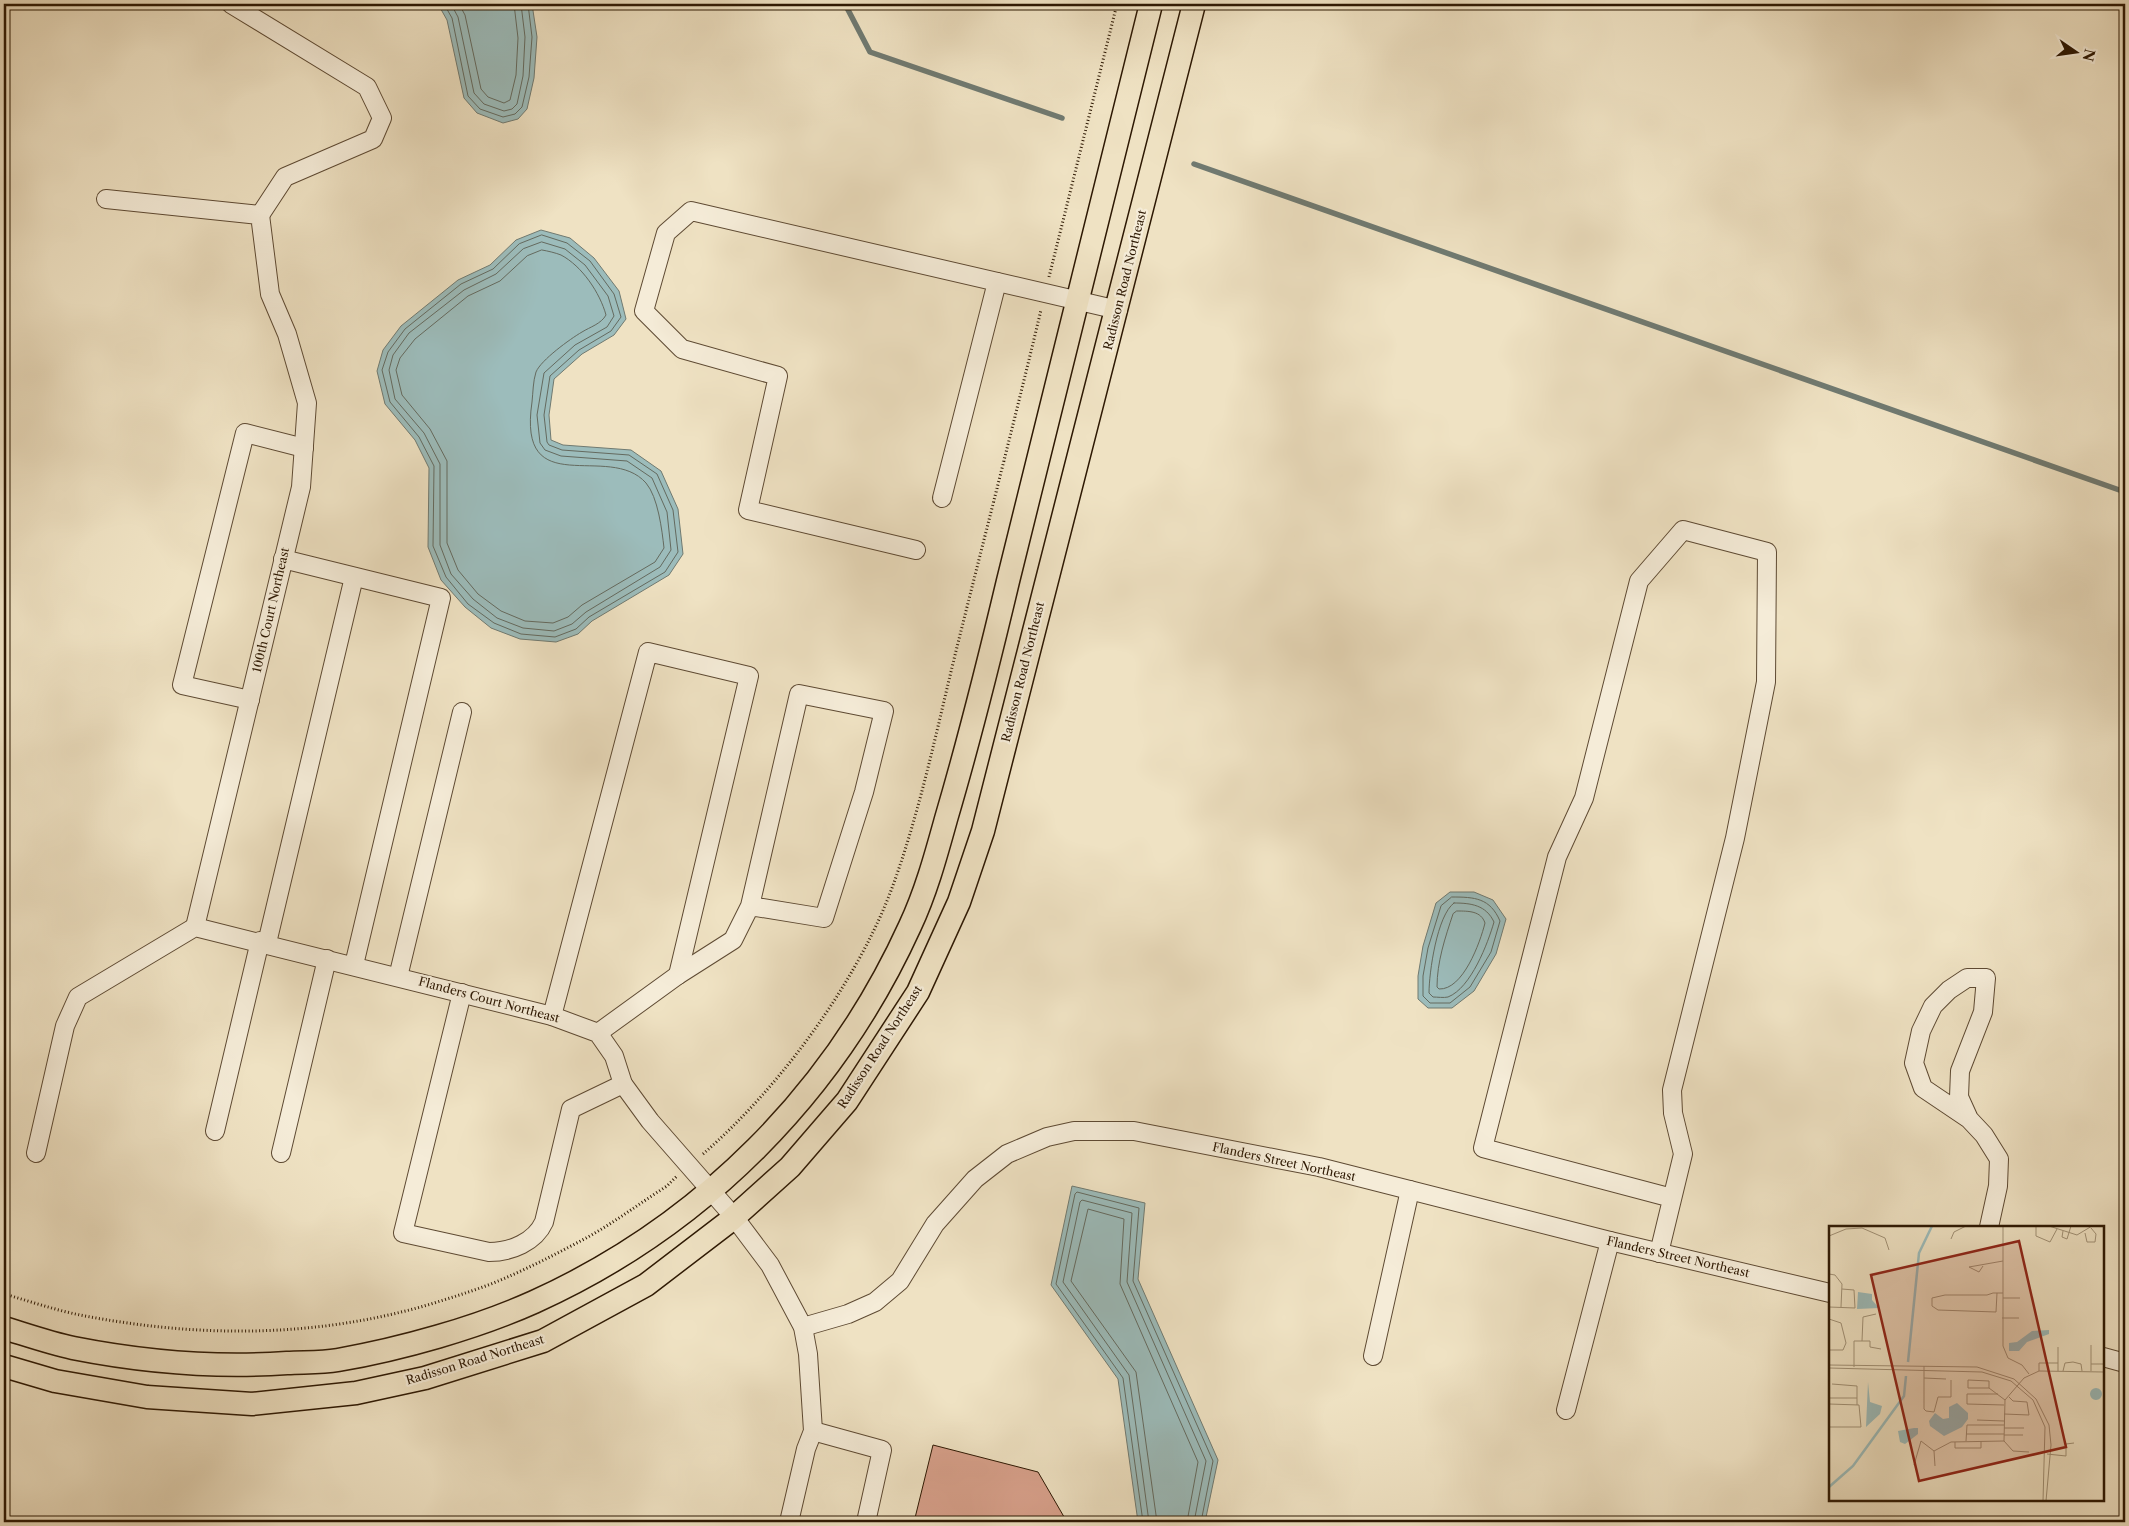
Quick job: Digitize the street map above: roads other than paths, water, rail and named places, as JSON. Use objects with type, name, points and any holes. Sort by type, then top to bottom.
[{"type":"main road","points":[[4,1328],[68,1347],[149,1361],[239,1366],[334,1360],[441,1336],[533,1303],[619,1257],[665,1227],[710,1190],[771,1135],[814,1085],[854,1030],[888,972],[912,922],[932,868],[955,790],[1151,4]]},
{"type":"main road","name":"Radisson Road Northeast","points":[[4,1366],[55,1381],[147,1397],[252,1404],[356,1393],[425,1378],[543,1341],[646,1286],[734,1217],[790,1167],[847,1101],[918,992],[959,902],[983,831],[1118,310],[1194,4]]},
{"type":"street","points":[[106,199],[260,215],[285,177],[373,139],[382,118],[367,87],[231,4]]},
{"type":"street","points":[[916,550],[748,510],[778,376],[682,349],[644,310],[666,233],[692,211],[1118,310]]},
{"type":"street","name":"100th Court Northeast","points":[[195,927],[301,486],[307,403],[287,334],[270,294],[260,215]]},
{"type":"street","points":[[942,498],[997,282]]},
{"type":"street","points":[[250,700],[182,684],[244,433],[304,448]]},
{"type":"street","points":[[1659,1253],[1683,1154],[1673,1113],[1672,1090],[1736,838],[1766,682],[1767,552],[1683,530],[1639,582],[1584,798],[1557,857],[1483,1148],[1672,1198]]},
{"type":"street","points":[[284,559],[441,598],[354,966]]},
{"type":"street","points":[[216,1131],[354,577]]},
{"type":"street","points":[[552,1016],[648,652],[749,676],[678,975]]},
{"type":"street","points":[[750,906],[824,918],[864,792],[884,711],[800,694],[750,906],[733,940],[678,975],[598,1033],[614,1056],[623,1084],[650,1120],[734,1217],[770,1265],[803,1327],[808,1354],[813,1431],[806,1449],[789,1522]]},
{"type":"street","points":[[398,977],[462,712]]},
{"type":"street","points":[[36,1153],[65,1026],[78,997],[195,927]]},
{"type":"street","name":"Flanders Court Northeast","points":[[195,927],[263,942],[552,1016],[598,1033]]},
{"type":"street","points":[[281,1153],[327,958]]},
{"type":"street","points":[[1969,1119],[1960,1097],[1960,1071],[1983,1012],[1986,978],[1968,978],[1949,990],[1933,1006],[1921,1032],[1914,1063],[1923,1088],[1969,1119],[1984,1135],[1999,1159],[1998,1186],[1989,1226]]},
{"type":"street","points":[[462,993],[403,1233],[489,1252],[502,1252],[530,1240],[539,1232],[544,1222],[570,1109],[623,1084]]},
{"type":"street","name":"Flanders Street Northeast","points":[[803,1327],[848,1314],[875,1302],[900,1281],[936,1224],[975,1179],[1007,1154],[1047,1137],[1074,1130],[1134,1131],[1319,1167],[1610,1242],[1829,1293]]},
{"type":"street","points":[[1373,1356],[1410,1190]]},
{"type":"street","points":[[1566,1410],[1610,1242]]},
{"type":"street","points":[[2104,1357],[2125,1363]]},
{"type":"street","points":[[813,1431],[882,1450],[866,1522]]},
{"type":"water","points":[[438,4],[532,4],[537,37],[534,78],[527,109],[518,119],[503,123],[477,113],[464,98],[447,20]]},
{"type":"water","points":[[541,230],[570,238],[594,258],[619,291],[626,319],[614,335],[582,354],[554,379],[549,415],[551,440],[563,445],[631,450],[661,471],[678,509],[683,554],[669,575],[592,621],[578,634],[556,642],[520,639],[491,628],[465,607],[441,580],[428,547],[429,468],[415,440],[385,404],[377,371],[383,350],[401,326],[458,280],[490,265],[516,240]]},
{"type":"water","points":[[1450,892],[1474,892],[1493,900],[1506,919],[1496,954],[1474,991],[1452,1008],[1428,1008],[1418,999],[1418,976],[1423,946],[1436,903]]},
{"type":"water","points":[[1072,1186],[1145,1203],[1138,1279],[1218,1460],[1205,1522],[1138,1522],[1118,1379],[1051,1285]]},
{"type":"waterway","points":[[845,4],[870,52],[1062,118]]},
{"type":"waterway","points":[[1194,164],[2125,492]]}]
